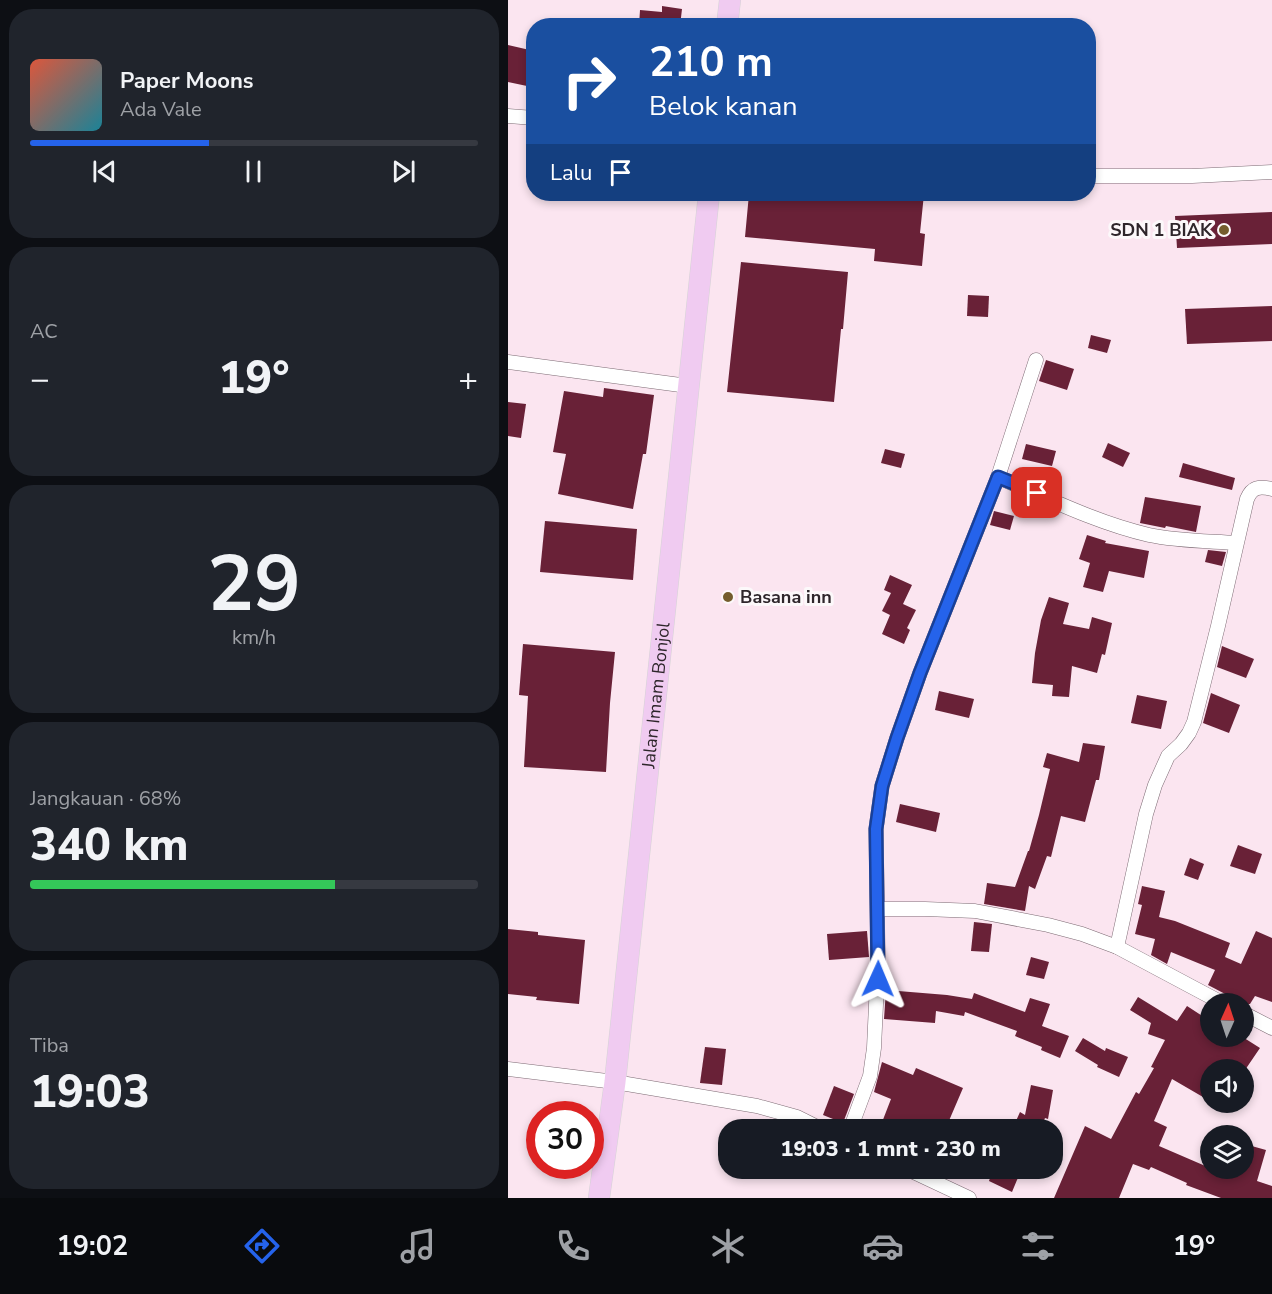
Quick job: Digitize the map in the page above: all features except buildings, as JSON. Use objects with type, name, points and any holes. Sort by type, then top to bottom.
[{"type":"main road","points":[[728,18],[730,0]]},
{"type":"main road","name":"Jalan Imam Bonjol","points":[[599,1198],[615,1082],[708,201]]},
{"type":"street","points":[[508,116],[526,117]]},
{"type":"street","points":[[1096,176],[1192,176],[1272,172]]},
{"type":"street","points":[[854,1119],[870,1076],[874,1048],[878,961],[876,829],[882,786],[920,673],[998,477],[1036,360]]},
{"type":"street","points":[[508,362],[688,386]]},
{"type":"street","points":[[998,477],[1120,527],[1150,535],[1236,543]]},
{"type":"street","points":[[1117,947],[1146,814],[1155,785],[1168,756],[1181,744],[1194,722],[1250,492],[1256,488],[1272,489]]},
{"type":"street","points":[[878,909],[975,912],[1048,925],[1117,947],[1203,993]]},
{"type":"street","points":[[1254,1019],[1272,1028]]},
{"type":"street","points":[[508,1070],[615,1082],[757,1106],[799,1119]]},
{"type":"street","points":[[928,1179],[969,1198]]},
{"type":"place","name":"SDN 1 BIAK","points":[[1224,230]]},
{"type":"place","name":"Basana inn","points":[[728,597]]},
{"type":"route","points":[[878,979],[876,829],[882,786],[897,738],[920,673],[998,477],[1037,493]]}]
